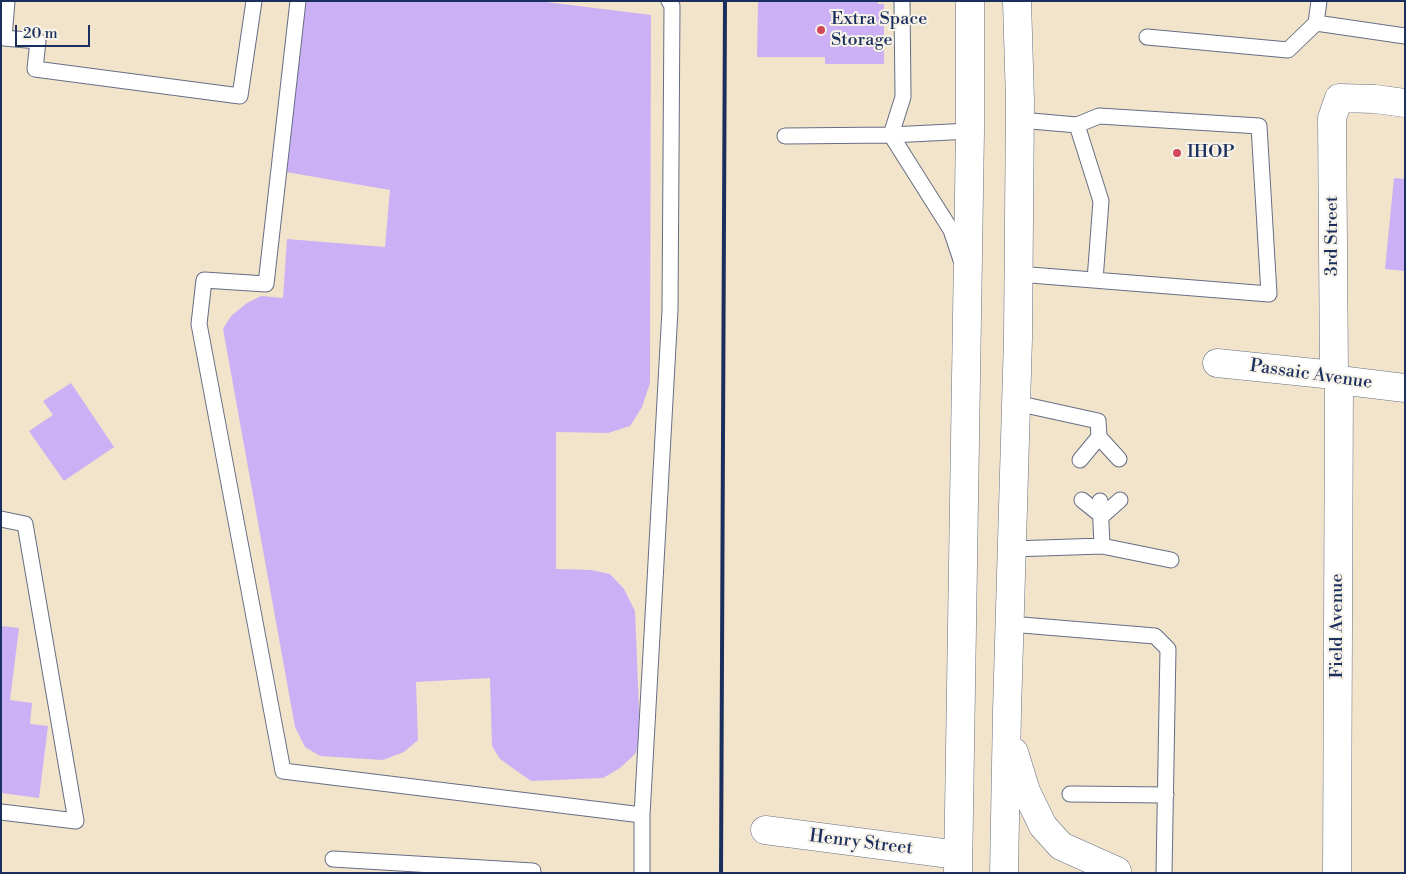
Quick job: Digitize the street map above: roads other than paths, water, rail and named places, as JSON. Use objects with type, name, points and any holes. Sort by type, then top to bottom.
[{"type":"main road","points":[[958,864],[968,278],[970,1]]},
{"type":"main road","points":[[1004,873],[1018,274],[1020,120],[1017,1]]},
{"type":"main road","name":"3rd Street","points":[[1336,377],[1332,118],[1339,98],[1375,99],[1405,104]]},
{"type":"main road","name":"Passaic Avenue","points":[[1217,364],[1336,377],[1405,388]]},
{"type":"main road","name":"Field Avenue","points":[[1336,377],[1337,873]]},
{"type":"main road","points":[[1007,710],[1018,766],[1026,791],[1043,826],[1061,846],[1120,872]]},
{"type":"main road","name":"Henry Street","points":[[765,830],[958,864]]},
{"type":"lane","points":[[7,1],[4,38],[38,41],[35,69],[240,96],[254,1]]},
{"type":"lane","points":[[298,1],[266,284],[204,280],[199,324],[283,771],[642,815]]},
{"type":"lane","points":[[642,873],[642,815],[670,310],[672,6],[669,1]]},
{"type":"lane","points":[[902,1],[903,97],[891,135],[951,230],[968,278]]},
{"type":"lane","points":[[1147,37],[1288,50],[1316,24],[1319,1]]},
{"type":"lane","points":[[1316,24],[1405,36]]},
{"type":"lane","points":[[1018,274],[1269,294],[1259,126],[1099,116],[1077,125],[1020,120]]},
{"type":"lane","points":[[1077,125],[1100,201],[1095,280]]},
{"type":"lane","points":[[785,136],[891,135],[970,131]]},
{"type":"lane","points":[[1016,403],[1098,421],[1099,458]]},
{"type":"lane","points":[[1099,437],[1119,459]]},
{"type":"lane","points":[[1080,460],[1099,437]]},
{"type":"lane","points":[[1082,500],[1102,516]]},
{"type":"lane","points":[[1102,516],[1120,500]]},
{"type":"lane","points":[[1100,501],[1102,546]]},
{"type":"lane","points":[[1,519],[25,524],[76,822],[1,812]]},
{"type":"lane","points":[[1012,549],[1102,546],[1171,560]]},
{"type":"lane","points":[[1010,624],[1155,636],[1168,649],[1164,873]]},
{"type":"lane","points":[[1070,794],[1166,795]]},
{"type":"lane","points":[[333,859],[533,871],[533,873]]},
{"type":"railway","points":[[721,873],[725,1]]},
{"type":"place","name":"Extra Space Storage","points":[[821,30]]},
{"type":"place","name":"IHOP","points":[[1177,153]]}]
